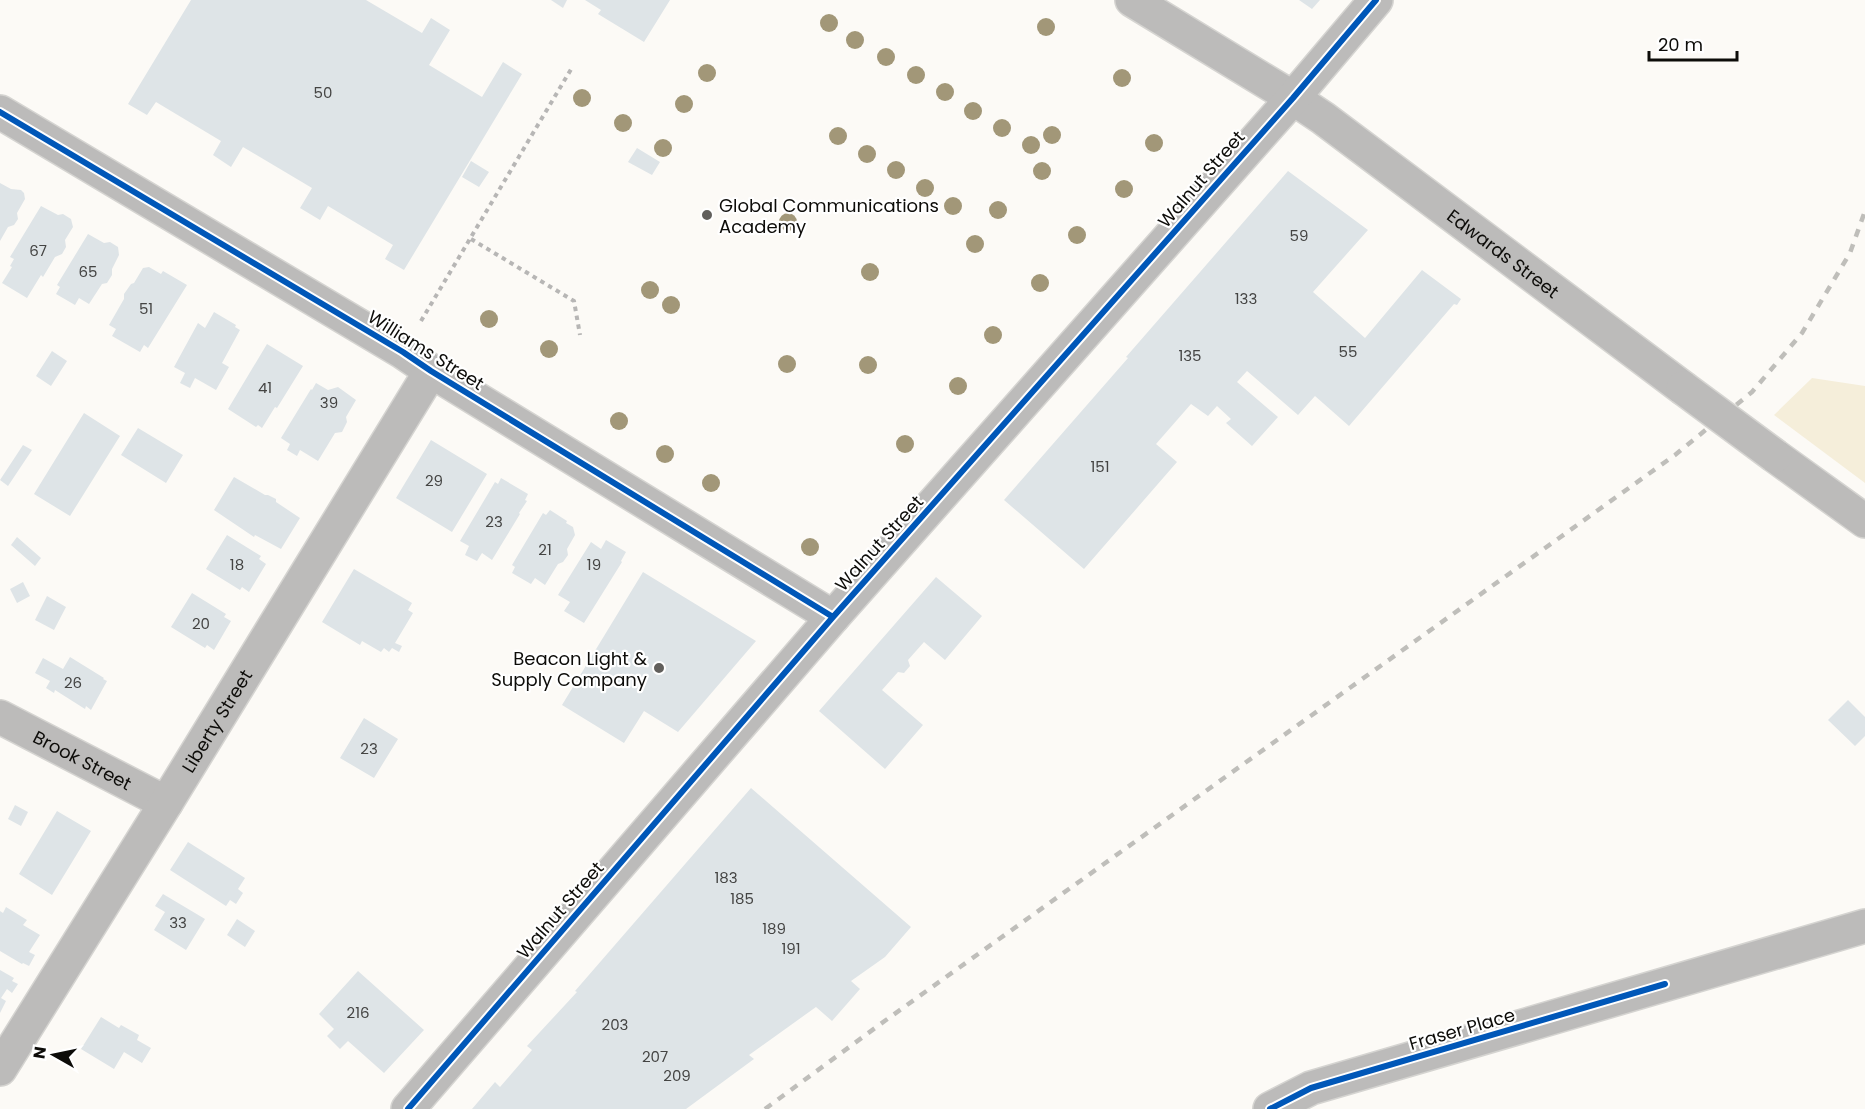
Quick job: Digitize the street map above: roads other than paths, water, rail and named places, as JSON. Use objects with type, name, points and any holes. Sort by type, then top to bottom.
[{"type":"street","name":"Edwards Street","points":[[1132,0],[1293,98],[1865,521]]},
{"type":"street","name":"Walnut Street","points":[[408,1109],[833,617],[1293,98],[1376,0]]},
{"type":"street","name":"Williams Street","points":[[0,112],[403,352],[833,617]]},
{"type":"street","name":"Liberty Street","points":[[0,1069],[431,371]]},
{"type":"street","name":"Brook Street","points":[[0,717],[166,803]]},
{"type":"street","name":"Fraser Place","points":[[1270,1109],[1311,1088],[1865,926]]},
{"type":"railway","points":[[765,1109],[1675,455],[1752,392],[1802,333],[1850,253],[1865,211]]},
{"type":"place","name":"Global Communications Academy","points":[[707,215]]},
{"type":"place","name":"Beacon Light & Supply Company","points":[[659,668]]}]
